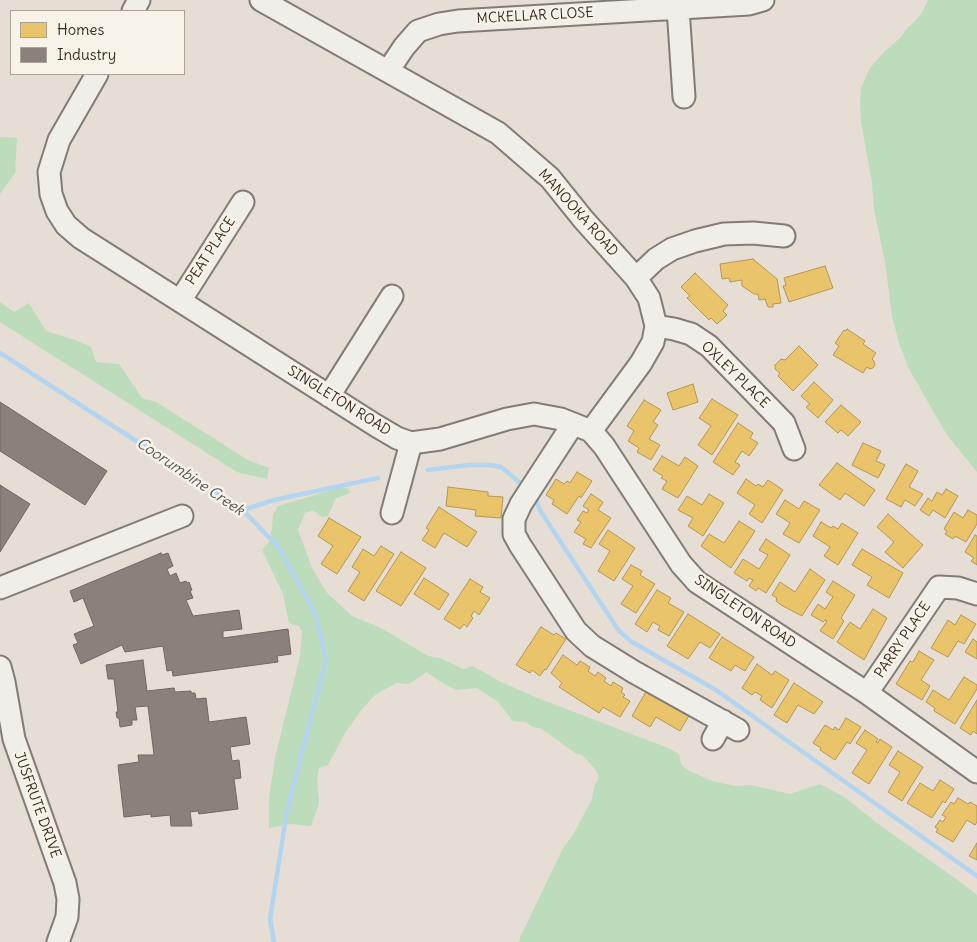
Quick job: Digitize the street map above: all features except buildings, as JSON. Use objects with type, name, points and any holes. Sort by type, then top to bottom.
[{"type":"street","name":"MANOOKA ROAD","points":[[262,0],[498,133],[550,178],[583,219],[636,278],[649,298],[656,326]]},
{"type":"street","name":"MCKELLAR CLOSE","points":[[388,71],[404,47],[418,31],[439,24],[458,21],[756,2]]},
{"type":"street","points":[[678,8],[684,96]]},
{"type":"street","name":"SINGLETON ROAD","points":[[96,75],[59,140],[49,172],[51,194],[54,202],[66,225],[82,238],[397,438],[411,442],[440,440],[507,419],[534,414],[561,419],[582,427],[604,446],[681,564],[697,582],[867,693],[977,772]]},
{"type":"street","name":"PEAT PLACE","points":[[180,301],[243,202]]},
{"type":"street","points":[[636,278],[672,249],[695,241],[724,234],[752,233],[784,236]]},
{"type":"street","points":[[329,396],[392,296]]},
{"type":"street","points":[[656,326],[653,342],[641,363],[582,427],[521,504],[514,519],[514,534],[576,631],[592,646],[725,730]]},
{"type":"street","name":"OXLEY PLACE","points":[[656,326],[691,334],[709,346],[784,423],[794,449]]},
{"type":"street","points":[[392,513],[411,442]]},
{"type":"street","points":[[0,588],[182,516]]},
{"type":"street","name":"PARRY PLACE","points":[[867,693],[939,587],[958,588],[977,594]]},
{"type":"street","name":"JUSFRUTE DRIVE","points":[[0,667],[14,739],[65,883],[68,899],[67,917],[58,942]]},
{"type":"green space","points":[[928,0],[977,0],[977,472],[947,435],[909,369],[900,346],[892,316],[885,262],[874,209],[872,183],[861,122],[861,88],[870,68],[921,14]]},
{"type":"green space","points":[[0,137],[17,138],[15,173],[0,194]]},
{"type":"green space","points":[[0,302],[14,312],[29,303],[46,331],[91,347],[96,362],[119,364],[142,398],[156,402],[248,460],[269,468],[267,479],[237,472],[0,322]]},
{"type":"green space","points":[[342,487],[349,489],[350,493],[336,498],[328,516],[322,517],[313,510],[305,513],[298,530],[312,568],[327,593],[352,616],[381,628],[428,656],[440,658],[463,669],[473,666],[499,681],[535,697],[668,748],[679,754],[681,764],[687,770],[712,781],[736,786],[752,785],[790,794],[820,784],[844,797],[977,895],[977,942],[518,942],[562,850],[574,833],[592,799],[594,787],[599,778],[596,770],[582,755],[575,753],[542,729],[531,726],[526,722],[513,721],[498,702],[477,688],[456,690],[427,672],[409,684],[396,683],[375,695],[362,709],[345,733],[328,765],[319,768],[317,778],[319,803],[311,826],[290,824],[269,828],[269,797],[275,758],[300,656],[302,632],[299,626],[289,623],[283,594],[262,550],[269,542],[273,515],[278,506]]},
{"type":"waterway","name":"Coorumbine Creek","points":[[0,353],[243,510],[279,548],[316,615],[326,660],[287,811],[270,919],[274,942]]},
{"type":"waterway","points":[[428,470],[469,465],[490,465],[501,467],[524,486]]},
{"type":"waterway","points":[[243,510],[274,500],[378,478]]},
{"type":"waterway","points":[[534,497],[541,512],[619,631],[632,642],[716,690],[977,876]]}]
